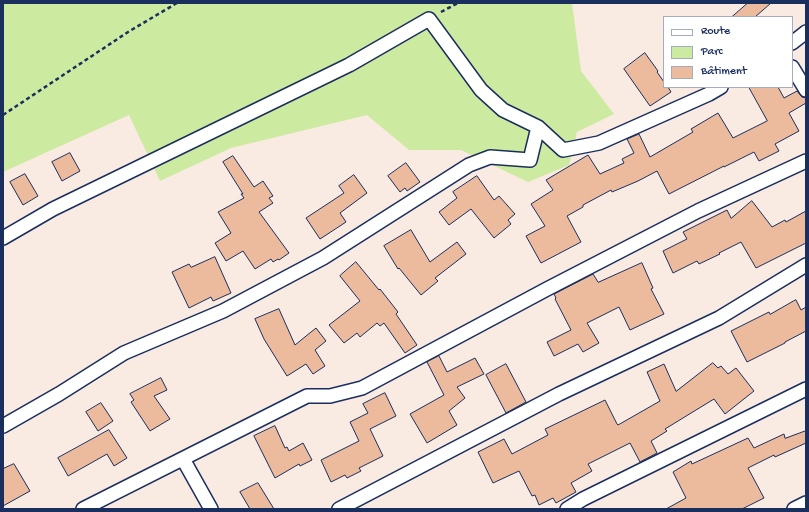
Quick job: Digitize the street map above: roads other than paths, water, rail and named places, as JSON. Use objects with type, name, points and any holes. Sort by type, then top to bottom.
[{"type":"street","points":[[3,238],[53,209],[349,65],[429,19],[481,90],[504,110],[538,128],[563,150],[599,144],[709,94],[718,88]]},
{"type":"street","points":[[793,42],[806,32]]},
{"type":"street","points":[[793,69],[806,90]]},
{"type":"street","points":[[3,426],[59,394],[124,353],[223,311],[323,258],[469,165],[490,157],[530,160],[538,128]]},
{"type":"street","points":[[84,509],[307,396],[330,396],[362,388],[560,282],[698,211],[806,161]]},
{"type":"street","points":[[339,509],[559,394],[719,318],[806,265]]},
{"type":"street","points":[[567,509],[584,499],[806,389]]},
{"type":"street","points":[[183,459],[211,509]]},
{"type":"street","points":[[794,509],[806,503]]}]
